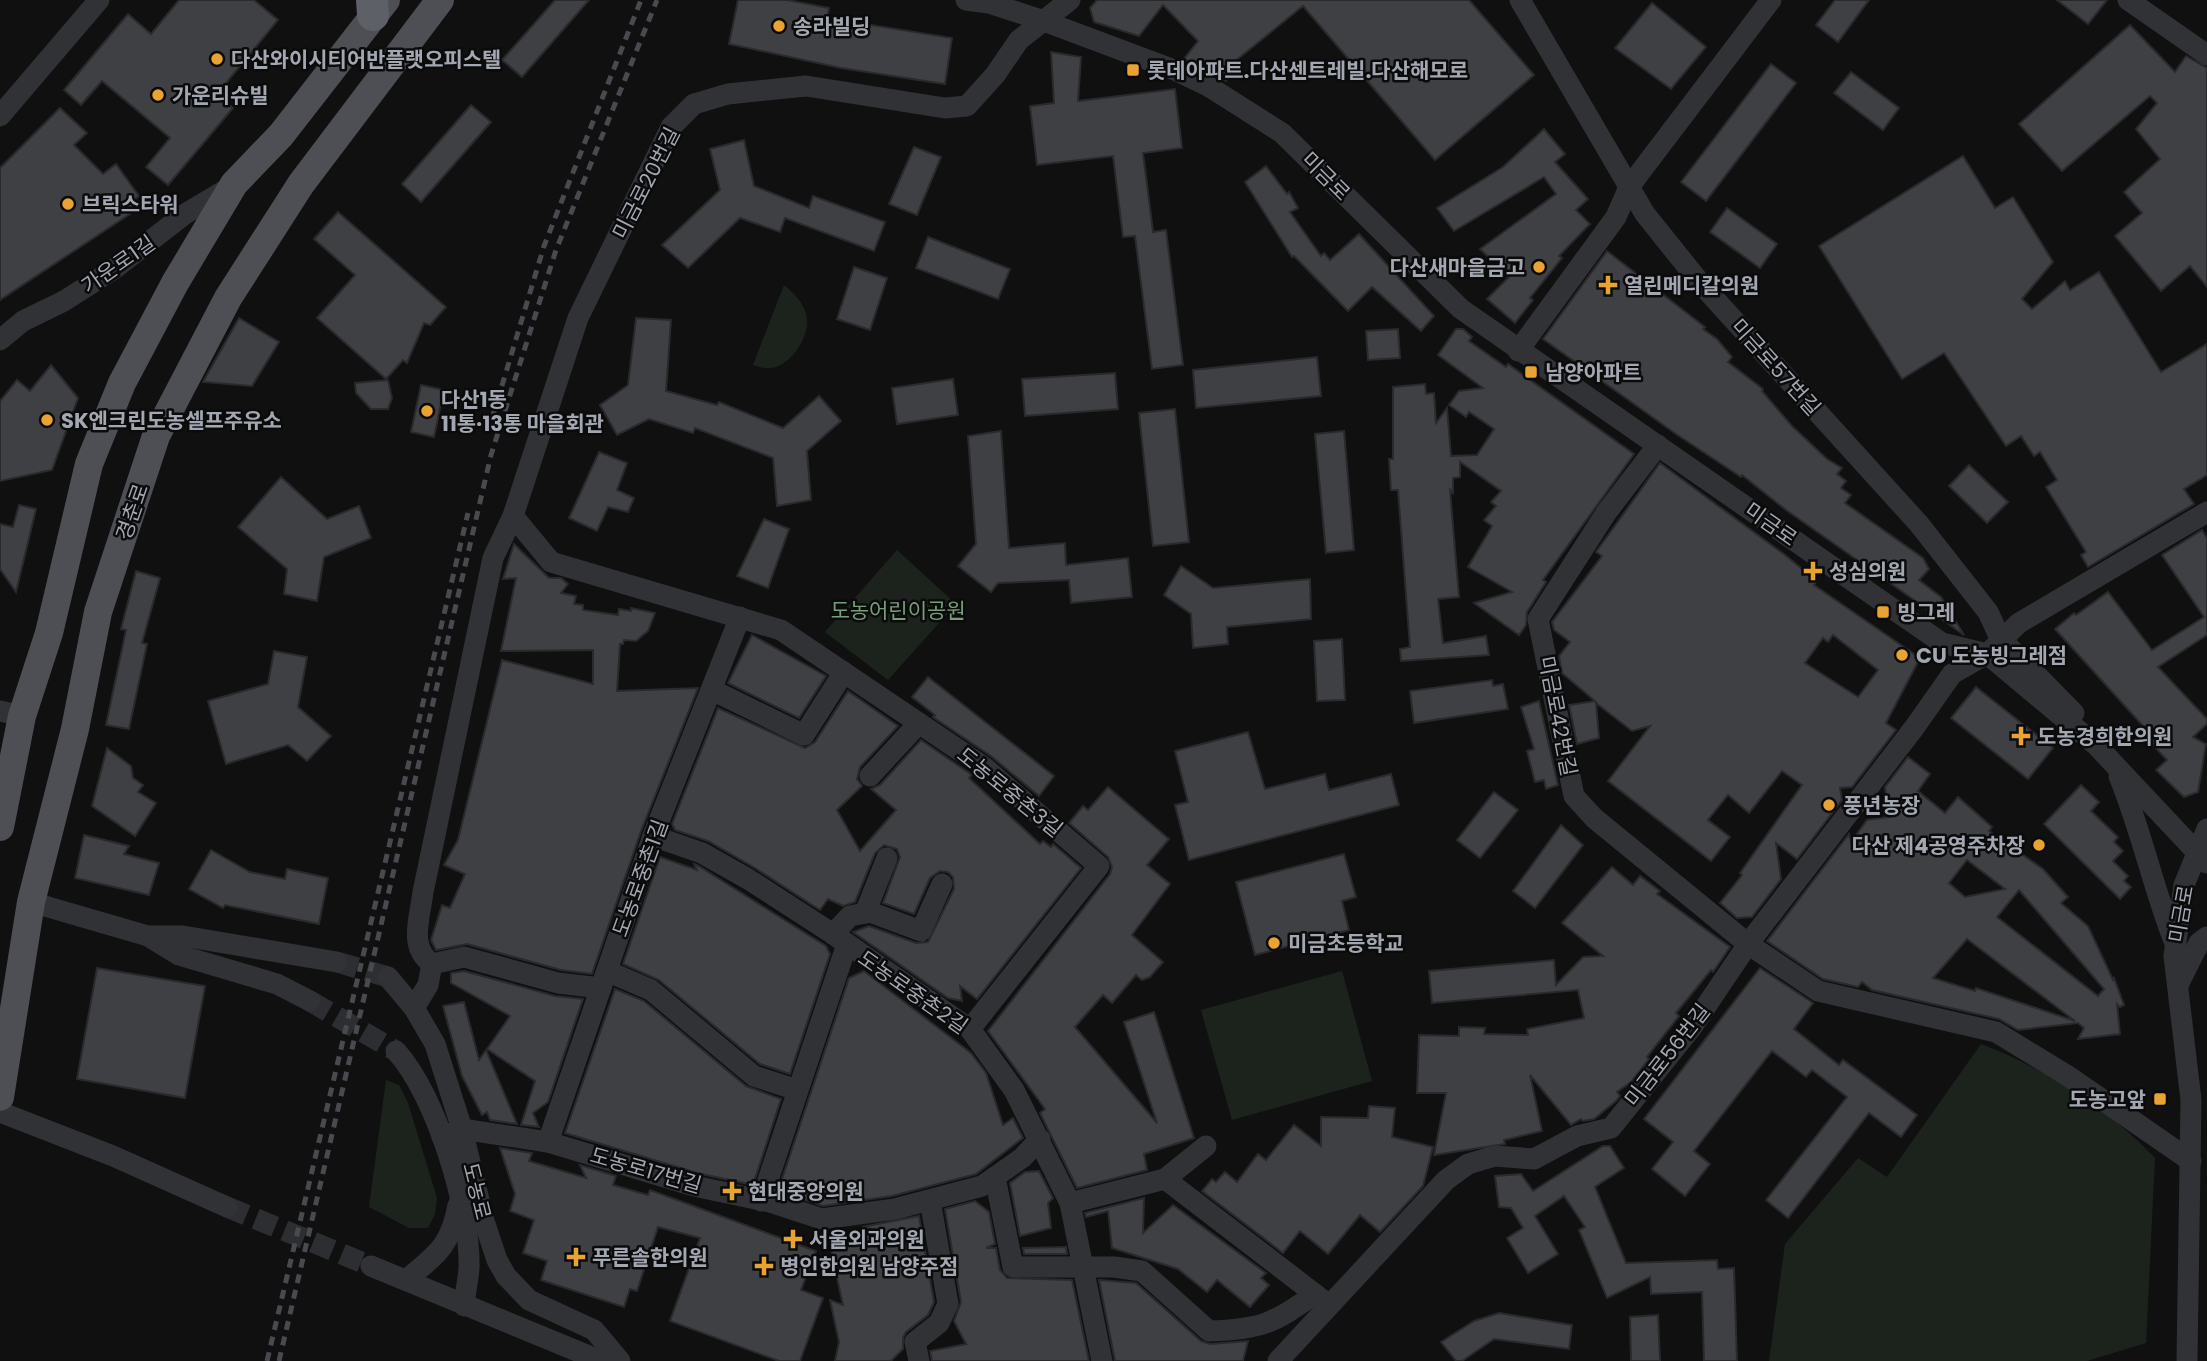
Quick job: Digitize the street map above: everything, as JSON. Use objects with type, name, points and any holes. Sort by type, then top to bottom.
[{"type":"main road","name":"경춘로","points":[[0,1097],[31,902],[75,729],[98,611],[156,436],[228,298],[301,184],[440,0]]},
{"type":"main road","points":[[0,827],[11,713],[49,634],[87,471],[104,425],[175,283],[234,184],[281,135],[377,5]]},
{"type":"street","points":[[0,116],[99,0]]},
{"type":"street","name":"미금로","points":[[966,0],[1041,20],[1177,71],[1208,86],[1282,133],[1461,309],[1518,351],[1658,444],[1942,643],[1994,646],[2096,745],[2204,859],[2184,885],[2175,943],[2191,1100],[2187,1361]]},
{"type":"street","points":[[1041,20],[1070,0]]},
{"type":"street","name":"미금로57번길","points":[[1520,0],[1645,214],[1702,285],[1919,524],[1987,612],[1994,646]]},
{"type":"street","points":[[1518,351],[1616,217],[1629,187],[1771,0]]},
{"type":"street","points":[[2128,0],[2207,55]]},
{"type":"street","name":"미금로20번길","points":[[513,516],[578,318],[671,127],[694,104],[728,94],[806,86],[945,108],[967,106],[995,75],[1019,40],[1041,20]]},
{"type":"street","name":"가운로1길","points":[[0,340],[23,321],[64,301],[114,269],[185,214],[234,184]]},
{"type":"street","name":"미금로42번길","points":[[1658,444],[1606,513],[1538,620],[1574,796],[1594,818],[1748,944],[1818,991],[1996,1032],[2068,1076],[2191,1161]]},
{"type":"street","name":"미금로56번길","points":[[1278,1361],[1322,1299],[1446,1180],[1468,1164],[1495,1156],[1534,1159],[1577,1136],[1611,1128],[1692,1027],[1748,944],[1914,728],[1952,674],[1994,646],[2020,623],[2207,512]]},
{"type":"street","points":[[513,516],[494,558],[424,892],[416,941],[421,956],[432,964],[464,957],[558,983],[604,979],[651,990],[754,1076],[797,1090]]},
{"type":"street","name":"도농로중촌3길","points":[[513,516],[551,562],[781,630],[984,767],[1099,866],[970,1029]]},
{"type":"street","name":"도농로중촌1길","points":[[548,1142],[653,836],[740,617]]},
{"type":"street","points":[[712,690],[804,735],[844,672]]},
{"type":"street","points":[[870,776],[919,723]]},
{"type":"street","points":[[2113,764],[2136,816],[2158,898],[2175,943]]},
{"type":"street","points":[[2204,859],[2207,829]]},
{"type":"street","name":"도농로중촌2길","points":[[653,836],[702,853],[840,939],[970,1029],[1014,1090],[1070,1203],[1102,1361]]},
{"type":"street","points":[[865,913],[887,858]]},
{"type":"street","points":[[761,1200],[797,1090],[840,939],[850,916],[870,912],[921,931],[942,884]]},
{"type":"street","points":[[31,902],[148,936],[179,955],[277,984],[310,1001]]},
{"type":"street","points":[[148,936],[183,936],[337,962]]},
{"type":"street","points":[[2178,985],[2199,943],[2207,937]]},
{"type":"street","points":[[414,1008],[428,985],[432,964]]},
{"type":"street","name":"도농로","points":[[388,977],[414,1008],[435,1044],[452,1133],[459,1200],[466,1228],[469,1269],[464,1306]]},
{"type":"street","name":"도농로","points":[[396,1051],[410,1067],[452,1133],[497,1260],[506,1276],[529,1300],[594,1330],[620,1361]]},
{"type":"street","points":[[0,1112],[113,1156],[227,1207]]},
{"type":"street","name":"도농로17번길","points":[[452,1133],[548,1142],[694,1186],[761,1200],[822,1219],[895,1209],[982,1186],[1022,1158],[1040,1139]]},
{"type":"street","points":[[1070,1203],[1165,1179],[1206,1146]]},
{"type":"street","points":[[995,1177],[1013,1267],[1142,1270],[1209,1331],[1240,1330],[1274,1322],[1322,1299],[1165,1179]]},
{"type":"street","points":[[406,1280],[443,1249],[454,1231],[459,1200]]},
{"type":"street","points":[[919,1361],[915,1342],[939,1323],[948,1304],[930,1200]]},
{"type":"street","points":[[371,1266],[601,1361]]},
{"type":"green space","points":[[784,285],[796,296],[805,310],[807,321],[804,336],[796,352],[776,367],[753,365]]},
{"type":"green space","name":"도농어린이공원","points":[[897,550],[956,604],[888,680],[825,632]]},
{"type":"green space","points":[[1342,971],[1372,1081],[1232,1120],[1201,1010]]},
{"type":"green space","points":[[1981,1044],[2028,1065],[2074,1092],[2117,1123],[2155,1158],[2146,1343],[2087,1361],[1769,1361],[1785,1244],[1858,1158],[1887,1177]]},
{"type":"green space","points":[[386,1080],[399,1085],[408,1103],[437,1198],[435,1214],[428,1228],[409,1228],[369,1207]]},
{"type":"building","points":[[179,0],[254,0],[278,20],[217,94],[233,108],[168,185],[146,167],[170,138],[102,81],[81,105],[64,90],[128,14],[151,34]]},
{"type":"building","points":[[555,0],[589,0],[522,77],[502,60]]},
{"type":"building","points":[[738,0],[787,0],[829,8],[827,18],[952,38],[945,84],[841,68],[729,44]]},
{"type":"building","points":[[1097,0],[1469,0],[1534,75],[1435,160],[1303,6],[1234,62],[1237,65],[1226,81],[1184,59],[1198,41],[1163,5],[1139,36],[1094,22],[1090,8]]},
{"type":"building","points":[[1835,0],[1869,0],[1838,42],[1816,25]]},
{"type":"building","points":[[2057,0],[2107,0],[2088,24]]},
{"type":"building","points":[[1652,3],[1706,47],[1671,89],[1615,48]]},
{"type":"building","points":[[2130,25],[2175,72],[2186,56],[2207,68],[2207,287],[2190,266],[2161,291],[2115,236],[2142,213],[2124,192],[2160,159],[2136,129],[2157,103],[2150,96],[2062,171],[2019,124]]},
{"type":"building","points":[[1051,52],[1081,57],[1078,101],[1175,89],[1182,148],[1143,153],[1153,232],[1166,230],[1183,365],[1152,369],[1135,236],[1123,237],[1113,156],[1037,165],[1030,106],[1054,103]]},
{"type":"building","points":[[1771,64],[1796,83],[1706,201],[1681,182]]},
{"type":"building","points":[[1851,72],[1899,108],[1883,130],[1834,93]]},
{"type":"building","points":[[471,105],[491,122],[421,202],[402,184]]},
{"type":"building","name":"브릭스타워","points":[[60,108],[87,133],[74,145],[103,174],[116,164],[139,196],[134,200],[139,208],[0,300],[0,168]]},
{"type":"building","points":[[1544,129],[1565,154],[1555,162],[1588,199],[1576,210],[1590,224],[1559,256],[1562,258],[1530,298],[1533,300],[1515,323],[1487,299],[1509,277],[1480,249],[1556,194],[1544,177],[1454,231],[1437,208],[1503,167]]},
{"type":"building","points":[[744,140],[754,186],[809,208],[813,196],[885,222],[874,251],[785,218],[780,232],[740,218],[688,268],[662,245],[720,190],[710,149]]},
{"type":"building","points":[[914,147],[941,157],[917,215],[889,204]]},
{"type":"building","points":[[1963,156],[1995,208],[2013,197],[2053,262],[2022,299],[2032,309],[2065,281],[2070,290],[2099,272],[2161,372],[2207,344],[2207,475],[2184,489],[2194,504],[2088,567],[2081,555],[2086,552],[2046,487],[2057,480],[2040,452],[2034,456],[2021,436],[2006,446],[1944,353],[1902,379],[1819,246]]},
{"type":"building","points":[[1266,166],[1287,194],[1289,192],[1298,208],[1290,212],[1321,256],[1324,253],[1330,260],[1359,234],[1434,316],[1421,331],[1372,287],[1348,311],[1294,256],[1292,257],[1245,182]]},
{"type":"building","points":[[1727,208],[1777,244],[1760,268],[1710,232]]},
{"type":"building","points":[[338,212],[446,307],[430,325],[424,323],[407,363],[403,360],[386,379],[317,318],[355,275],[314,239]]},
{"type":"building","points":[[928,237],[1010,269],[998,299],[916,268]]},
{"type":"building","points":[[1607,251],[1705,327],[1703,329],[1717,339],[1732,357],[1728,362],[1763,389],[1792,426],[1827,459],[1842,468],[1837,474],[1846,481],[1841,488],[1851,495],[1845,503],[1923,558],[1929,569],[1919,580],[1941,597],[1964,635],[1786,510],[1742,475],[1741,477],[1676,434],[1543,339]]},
{"type":"building","points":[[854,267],[887,278],[870,330],[837,319]]},
{"type":"building","points":[[239,318],[279,342],[252,386],[203,382]]},
{"type":"building","points":[[636,318],[671,320],[666,391],[717,405],[719,402],[783,428],[819,396],[841,421],[807,451],[811,500],[777,506],[773,458],[695,428],[693,433],[649,419],[617,435],[600,405],[628,385]]},
{"type":"building","points":[[1398,329],[1400,358],[1368,360],[1366,331]]},
{"type":"building","points":[[1456,329],[1463,329],[1472,337],[1469,341],[1506,367],[1508,364],[1634,454],[1543,580],[1546,582],[1527,612],[1526,625],[1519,635],[1474,603],[1512,592],[1468,567],[1492,526],[1484,520],[1496,506],[1491,502],[1501,491],[1460,462],[1460,477],[1453,478],[1453,493],[1450,490],[1459,597],[1438,599],[1443,643],[1486,636],[1489,655],[1401,661],[1400,649],[1410,647],[1398,490],[1391,490],[1389,459],[1393,459],[1393,387],[1425,384],[1426,394],[1434,393],[1436,423],[1447,408],[1451,456],[1477,455],[1494,429],[1469,412],[1466,417],[1449,405],[1459,391],[1483,388],[1438,355]]},
{"type":"building","points":[[1317,357],[1321,396],[1196,408],[1193,370]]},
{"type":"building","points":[[51,365],[78,398],[52,470],[0,481],[0,401],[17,380],[30,391]]},
{"type":"building","points":[[1115,373],[1118,409],[1025,416],[1022,379]]},
{"type":"building","points":[[953,379],[958,415],[897,424],[892,388]]},
{"type":"building","points":[[388,380],[392,398],[388,409],[371,409],[356,393],[355,383]]},
{"type":"building","name":"다산1동 11통·13통 마을회관","points":[[421,385],[444,390],[434,437],[411,432]]},
{"type":"building","points":[[1175,409],[1189,542],[1153,546],[1139,413]]},
{"type":"building","points":[[1001,431],[1009,548],[1065,543],[1066,565],[1128,558],[1132,597],[1071,603],[1069,580],[998,583],[991,592],[958,566],[976,544],[968,436]]},
{"type":"building","points":[[1344,431],[1354,550],[1326,553],[1315,434]]},
{"type":"building","points":[[599,452],[627,463],[617,490],[634,498],[628,512],[608,507],[597,531],[569,518]]},
{"type":"building","points":[[1660,463],[1785,555],[1817,581],[1814,585],[1920,658],[1886,723],[1896,730],[1852,787],[1840,788],[1842,800],[1797,859],[1776,843],[1781,879],[1752,917],[1737,918],[1720,903],[1802,785],[1782,771],[1749,813],[1728,795],[1708,820],[1730,837],[1711,861],[1608,781],[1650,726],[1632,731],[1596,703],[1599,738],[1577,744],[1569,705],[1595,701],[1562,673],[1559,656],[1570,642],[1554,630],[1552,622],[1602,556],[1596,552]],"holes":[[[1833,635],[1878,670],[1858,697],[1805,663],[1823,638],[1828,642]]]},
{"type":"building","points":[[1969,465],[2008,502],[1987,523],[1949,486]]},
{"type":"building","points":[[281,477],[327,519],[359,506],[371,538],[324,557],[317,601],[284,594],[287,569],[238,527]]},
{"type":"building","points":[[19,505],[36,509],[16,592],[0,569],[0,524],[13,527]]},
{"type":"building","points":[[764,519],[789,529],[768,588],[737,576]]},
{"type":"building","points":[[2202,530],[2207,538],[2207,635],[2158,667],[2207,719],[2207,724],[2193,737],[2206,744],[2198,792],[2184,797],[2156,770],[2167,760],[2140,731],[2144,727],[2055,629],[2074,613],[2076,615],[2108,592],[2152,650],[2204,617],[2162,555]]},
{"type":"building","points":[[514,544],[549,578],[561,578],[568,584],[561,593],[576,596],[574,604],[583,605],[583,610],[618,615],[619,609],[631,611],[631,608],[655,613],[648,631],[636,641],[624,640],[623,644],[620,644],[617,691],[698,688],[641,831],[592,974],[561,970],[467,944],[436,950],[431,940],[442,905],[450,908],[465,874],[444,865],[458,840],[502,660],[593,684],[593,650],[501,651],[516,578],[503,579]]},
{"type":"building","points":[[1181,566],[1213,588],[1310,579],[1311,619],[1227,627],[1228,644],[1193,648],[1191,614],[1164,595]]},
{"type":"building","points":[[136,571],[160,578],[142,643],[147,644],[129,729],[106,725],[126,630],[121,629]]},
{"type":"building","points":[[752,635],[826,676],[799,718],[728,683]]},
{"type":"building","points":[[1342,639],[1345,700],[1317,701],[1314,641]]},
{"type":"building","points":[[274,651],[307,657],[298,707],[331,736],[307,761],[288,745],[226,764],[208,701],[268,684]]},
{"type":"building","points":[[928,677],[1054,776],[1039,796],[991,756],[933,717],[935,715],[912,697]]},
{"type":"building","points":[[1492,680],[1493,686],[1503,684],[1508,709],[1414,723],[1410,691]]},
{"type":"building","points":[[1976,687],[2053,748],[2028,779],[1951,718]]},
{"type":"building","points":[[848,691],[898,726],[860,767],[857,779],[862,786],[837,810],[860,851],[896,810],[871,789],[880,785],[921,740],[972,775],[969,778],[1040,844],[1043,841],[1051,847],[1053,844],[1081,868],[977,999],[960,986],[962,1001],[948,998],[853,932],[869,926],[916,943],[928,942],[954,889],[953,877],[948,872],[940,871],[930,878],[914,914],[883,903],[900,857],[897,849],[884,845],[875,853],[855,902],[843,906],[828,899],[820,910],[708,841],[675,830],[672,824],[718,708],[805,748],[815,742]]},
{"type":"building","points":[[1539,701],[1558,785],[1546,789],[1544,780],[1535,782],[1527,751],[1534,749],[1521,707]]},
{"type":"building","points":[[1248,732],[1265,789],[1325,774],[1329,790],[1391,774],[1399,805],[1189,860],[1175,805],[1188,802],[1175,751]]},
{"type":"building","points":[[107,748],[131,766],[133,778],[143,785],[138,792],[156,803],[135,836],[92,806]]},
{"type":"building","points":[[1908,757],[1930,774],[1918,791],[1945,813],[1958,797],[1992,827],[1989,831],[2043,869],[2068,897],[2061,903],[2088,926],[2113,980],[2114,978],[2124,1005],[2120,1007],[2117,1004],[2120,1034],[2078,1039],[2084,1028],[2078,1023],[2018,1030],[1999,1019],[1872,990],[1862,982],[1858,987],[1823,979],[1767,941],[1849,834],[1851,842],[1867,820],[1889,817],[1885,787]],"holes":[[[1967,860],[2005,889],[1965,897],[1949,883]],[[2019,890],[2104,989],[2098,996],[1997,917]],[[1967,939],[2075,1021],[1976,988],[1975,991],[1933,978]]]},
{"type":"building","points":[[2081,785],[2099,802],[2091,811],[2118,837],[2114,842],[2123,851],[2113,861],[2128,876],[2124,881],[2131,887],[2120,899],[2044,824]]},
{"type":"building","points":[[1108,787],[1169,839],[1147,865],[1170,884],[1132,935],[1163,962],[1150,977],[1142,980],[1136,975],[1112,1003],[1103,995],[1075,1027],[1157,1123],[1124,1022],[1154,1012],[1194,1138],[1144,1154],[1147,1170],[1077,1188],[1040,1113],[1045,1109],[988,1031],[1110,874],[1112,867],[1108,857],[1069,823],[1083,806],[1088,810]]},
{"type":"building","points":[[1494,792],[1518,810],[1480,858],[1457,840]]},
{"type":"building","points":[[1561,825],[1583,845],[1535,908],[1513,891]]},
{"type":"building","points":[[84,835],[129,846],[124,854],[159,863],[149,895],[75,878]]},
{"type":"building","points":[[211,850],[250,872],[285,879],[287,869],[328,878],[319,924],[225,905],[223,908],[189,889]]},
{"type":"building","points":[[1344,854],[1356,897],[1342,901],[1349,930],[1255,955],[1236,882]]},
{"type":"building","points":[[660,857],[697,870],[694,864],[697,865],[826,946],[830,954],[790,1074],[760,1064],[659,980],[623,964]]},
{"type":"building","points":[[1612,867],[1633,885],[1640,876],[1660,891],[1657,894],[1730,947],[1713,972],[1711,970],[1676,1013],[1679,1016],[1647,1057],[1649,1059],[1631,1082],[1617,1092],[1620,1096],[1594,1119],[1581,1119],[1571,1125],[1530,1075],[1542,1131],[1504,1140],[1505,1144],[1434,1155],[1446,1093],[1417,1093],[1419,1035],[1459,1036],[1459,1027],[1485,1028],[1484,1034],[1528,1035],[1527,1029],[1584,1018],[1578,990],[1432,1003],[1429,971],[1554,960],[1556,985],[1583,957],[1603,956],[1562,923]]},
{"type":"building","points":[[97,968],[205,986],[185,1098],[77,1079]]},
{"type":"building","points":[[1760,968],[1813,1003],[1794,1029],[1839,1065],[1843,1060],[1917,1115],[1901,1137],[1869,1113],[1788,1218],[1766,1200],[1847,1097],[1812,1070],[1806,1077],[1772,1051],[1694,1151],[1710,1164],[1685,1196],[1652,1169],[1673,1142],[1644,1119]]},
{"type":"building","points":[[464,971],[555,996],[583,999],[548,1102],[533,1113],[539,1127],[521,1125],[535,1081],[487,1049],[510,1016],[451,983],[451,973]]},
{"type":"building","points":[[864,971],[971,1053],[986,1073],[1003,1125],[1013,1118],[1023,1138],[976,1174],[892,1196],[823,1206],[778,1191],[849,978]]},
{"type":"building","points":[[615,989],[644,1001],[746,1086],[781,1099],[753,1185],[697,1173],[565,1133]]},
{"type":"building","points":[[464,1002],[479,1060],[486,1050],[517,1124],[490,1120],[487,1112],[482,1115],[462,1076],[443,1006]]},
{"type":"building","points":[[1369,1106],[1395,1108],[1392,1137],[1433,1147],[1423,1186],[1380,1232],[1360,1215],[1328,1254],[1300,1231],[1283,1253],[1202,1191],[1212,1179],[1216,1182],[1225,1172],[1237,1182],[1258,1154],[1266,1160],[1294,1125],[1321,1146],[1321,1117],[1368,1118]]},
{"type":"building","points":[[1603,1146],[1610,1146],[1624,1168],[1595,1187],[1626,1263],[1717,1260],[1718,1269],[1734,1268],[1737,1361],[1704,1361],[1702,1292],[1651,1294],[1650,1277],[1607,1298],[1579,1230],[1585,1227],[1564,1196],[1535,1216],[1558,1254],[1528,1273],[1507,1238],[1523,1228],[1511,1208],[1499,1207],[1495,1176],[1521,1174],[1533,1191]]},
{"type":"building","points":[[500,1148],[532,1153],[529,1161],[586,1178],[580,1165],[616,1176],[613,1185],[648,1195],[650,1190],[816,1251],[801,1290],[823,1298],[800,1361],[779,1361],[670,1321],[700,1238],[658,1227],[637,1291],[630,1289],[624,1307],[541,1280],[547,1261],[523,1253],[534,1220],[510,1211],[515,1194]]},
{"type":"building","points":[[1039,1171],[1053,1198],[1048,1203],[1051,1228],[1020,1236],[1010,1183],[1025,1172]]},
{"type":"building","points":[[1144,1198],[1143,1233],[1173,1205],[1266,1273],[1261,1278],[1269,1285],[1250,1307],[1217,1280],[1207,1292],[1178,1269],[1112,1248],[1108,1211],[1086,1217],[1085,1213]]},
{"type":"building","points":[[975,1201],[989,1212],[995,1244],[986,1248],[996,1248],[1000,1270],[1007,1278],[1072,1280],[1089,1361],[932,1361],[930,1351],[966,1344],[954,1321],[961,1302],[945,1209]]},
{"type":"building","points":[[919,1216],[934,1302],[928,1315],[906,1332],[903,1349],[891,1361],[835,1361],[839,1342],[830,1300],[843,1305],[829,1241],[876,1230],[862,1227]]},
{"type":"building","points":[[1066,1247],[1067,1254],[1024,1254],[1023,1248]]},
{"type":"building","points":[[1099,1280],[1136,1283],[1201,1341],[1210,1344],[1248,1341],[1243,1361],[1115,1361]]},
{"type":"building","points":[[1499,1313],[1572,1325],[1569,1349],[1494,1339],[1462,1361],[1456,1361],[1441,1342],[1474,1321]]},
{"type":"building","points":[[1658,1315],[1660,1361],[1631,1361],[1630,1317]]},
{"type":"tunnel","points":[[337,962],[388,977]]},
{"type":"tunnel","points":[[310,1001],[396,1051]]},
{"type":"tunnel","points":[[227,1207],[371,1266]]},
{"type":"railway","points":[[488,432],[544,246],[641,0]]},
{"type":"railway","points":[[279,1361],[491,455],[556,250],[657,0]]},
{"type":"railway","points":[[267,1361],[468,513]]},
{"type":"place","name":"송라빌딩","points":[[779,26]]},
{"type":"place","name":"다산와이시티어반플랫오피스텔","points":[[217,59]]},
{"type":"place","name":"롯데아파트.다산센트레빌.다산해모로","points":[[1133,70]]},
{"type":"place","name":"가운리슈빌","points":[[158,95]]},
{"type":"place","name":"브릭스타워","points":[[68,204]]},
{"type":"place","name":"다산새마을금고","points":[[1539,267]]},
{"type":"place","name":"열린메디칼의원","points":[[1608,285]]},
{"type":"place","name":"남양아파트","points":[[1531,372]]},
{"type":"place","name":"다산1동 11통·13통 마을회관","points":[[427,411]]},
{"type":"place","name":"SK엔크린도농셀프주유소","points":[[47,420]]},
{"type":"place","name":"성심의원","points":[[1813,571]]},
{"type":"place","name":"빙그레","points":[[1883,612]]},
{"type":"place","name":"CU 도농빙그레점","points":[[1902,655]]},
{"type":"place","name":"도농경희한의원","points":[[2021,736]]},
{"type":"place","name":"풍년농장","points":[[1829,805]]},
{"type":"place","name":"다산 제4공영주차장","points":[[2039,845]]},
{"type":"place","name":"미금초등학교","points":[[1274,943]]},
{"type":"place","name":"도농고앞","points":[[2160,1099]]},
{"type":"place","name":"현대중앙의원","points":[[732,1191]]},
{"type":"place","name":"서울외과의원","points":[[793,1239]]},
{"type":"place","name":"푸른솔한의원","points":[[576,1257]]},
{"type":"place","name":"병인한의원 남양주점","points":[[764,1266]]}]
